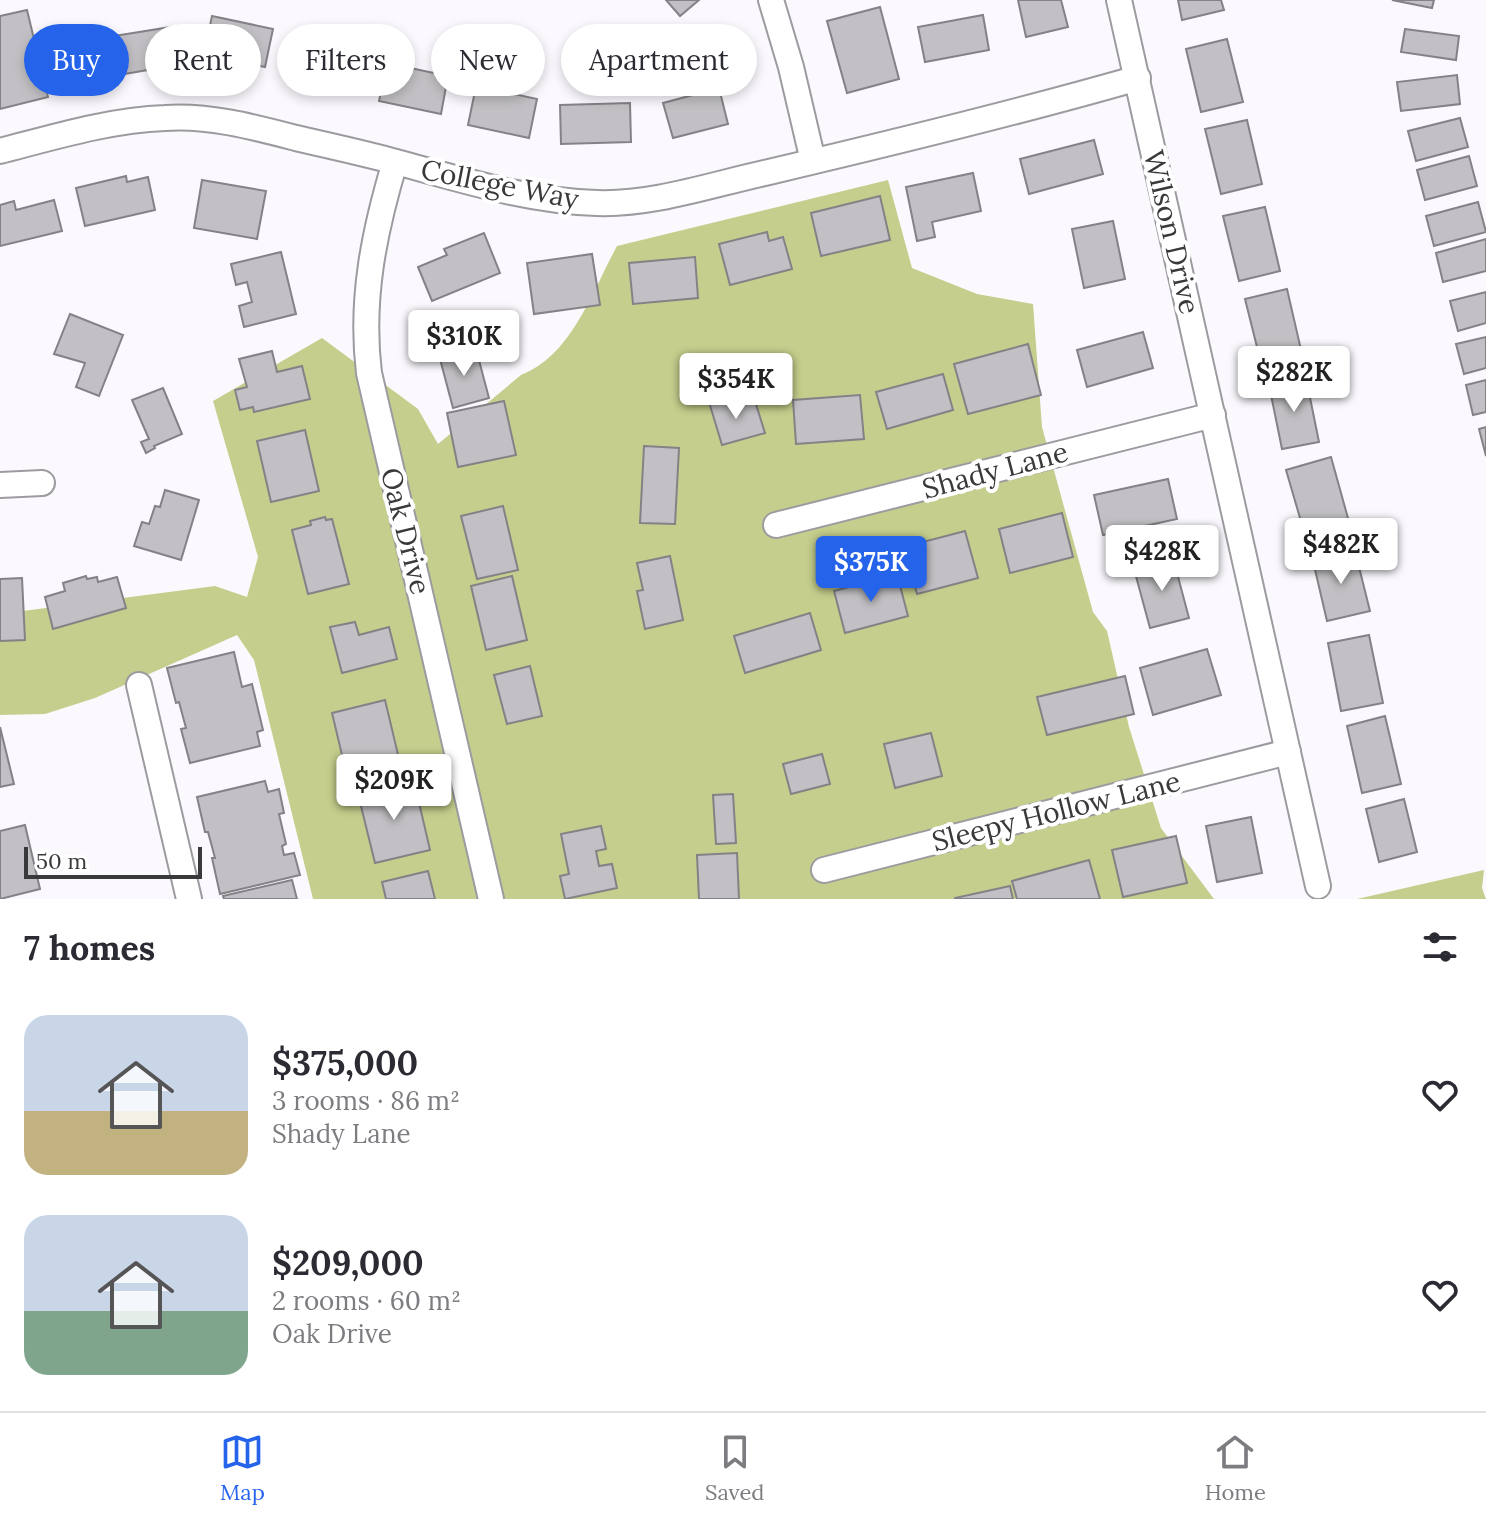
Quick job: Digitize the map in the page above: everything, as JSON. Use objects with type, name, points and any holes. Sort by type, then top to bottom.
[{"type":"street","points":[[771,0],[791,67],[813,161]]},
{"type":"street","name":"Wilson Drive","points":[[1119,0],[1318,886]]},
{"type":"street","name":"College Way","points":[[0,151],[117,123],[167,117],[211,120],[395,162],[479,186],[551,200],[600,203],[660,197],[1138,78]]},
{"type":"street","name":"Oak Drive","points":[[395,162],[373,244],[369,274],[365,340],[369,373],[491,899]]},
{"type":"street","name":"Shady Lane","points":[[776,525],[1213,415]]},
{"type":"street","points":[[0,485],[42,483]]},
{"type":"street","points":[[139,685],[189,899]]},
{"type":"street","name":"Sleepy Hollow Lane","points":[[824,870],[1288,752]]},
{"type":"green space","points":[[888,180],[912,268],[977,294],[1033,304],[1042,427],[1093,612],[1107,631],[1129,727],[1161,828],[1214,899],[313,899],[254,660],[237,635],[95,698],[45,714],[0,715],[0,614],[215,586],[247,597],[258,557],[213,401],[322,338],[418,409],[438,444],[521,375],[539,366],[554,353],[579,320],[617,246]]},
{"type":"green space","points":[[1484,870],[1482,888],[1486,899],[1357,899]]},
{"type":"building","points":[[666,0],[699,0],[680,16]]},
{"type":"building","points":[[1018,0],[1061,0],[1068,27],[1026,37]]},
{"type":"building","points":[[1178,0],[1221,0],[1224,10],[1182,20]]},
{"type":"building","points":[[1392,0],[1434,0],[1432,8]]},
{"type":"building","points":[[880,7],[899,79],[847,93],[827,21]]},
{"type":"building","points":[[27,10],[30,24],[24,24],[24,96],[48,97],[0,109],[0,16]]},
{"type":"building","points":[[983,15],[989,50],[925,62],[918,27]]},
{"type":"building","points":[[212,16],[250,24],[210,24]]},
{"type":"building","points":[[261,26],[273,29],[265,67],[261,66]]},
{"type":"building","points":[[1405,29],[1459,36],[1456,60],[1401,52]]},
{"type":"building","points":[[145,31],[145,70],[129,73],[129,34]]},
{"type":"building","points":[[1227,39],[1243,102],[1201,112],[1186,49]]},
{"type":"building","points":[[415,69],[431,72],[431,96],[444,96],[441,114],[379,101],[380,96],[415,96]]},
{"type":"building","points":[[1457,75],[1460,104],[1401,111],[1397,82]]},
{"type":"building","points":[[474,96],[537,99],[529,138],[468,125]]},
{"type":"building","points":[[689,96],[721,96],[728,124],[673,138],[663,103]]},
{"type":"building","points":[[630,103],[631,142],[561,144],[560,105]]},
{"type":"building","points":[[1460,118],[1468,147],[1416,161],[1408,131]]},
{"type":"building","points":[[1247,120],[1262,184],[1221,194],[1205,129]]},
{"type":"building","points":[[1094,140],[1103,174],[1029,194],[1020,159]]},
{"type":"building","points":[[1469,156],[1477,186],[1425,200],[1417,170]]},
{"type":"building","points":[[973,173],[981,211],[932,222],[935,237],[917,241],[906,187]]},
{"type":"building","points":[[126,176],[127,182],[148,177],[155,210],[85,226],[76,188]]},
{"type":"building","points":[[202,180],[266,191],[257,239],[194,228]]},
{"type":"building","points":[[880,196],[890,240],[821,256],[811,213]]},
{"type":"building","points":[[54,200],[62,231],[0,246],[0,205],[14,201],[16,210]]},
{"type":"building","points":[[1478,202],[1486,232],[1434,246],[1426,216]]},
{"type":"building","points":[[1265,207],[1280,271],[1239,281],[1223,216]]},
{"type":"building","points":[[1113,221],[1125,279],[1084,288],[1072,229]]},
{"type":"building","points":[[767,232],[769,241],[783,237],[792,269],[730,285],[719,244]]},
{"type":"building","points":[[484,233],[500,273],[432,301],[418,267],[447,255],[444,249]]},
{"type":"building","points":[[1486,239],[1486,271],[1443,282],[1436,253]]},
{"type":"building","points":[[281,252],[296,314],[244,327],[239,306],[252,302],[247,282],[236,285],[231,264]]},
{"type":"building","points":[[592,254],[600,305],[534,314],[527,263]]},
{"type":"building","points":[[695,257],[698,298],[633,304],[629,263]]},
{"type":"building","points":[[1287,289],[1302,354],[1261,363],[1245,299]]},
{"type":"building","points":[[1486,292],[1486,323],[1458,331],[1450,301]]},
{"type":"building","points":[[70,314],[123,335],[99,396],[76,387],[85,363],[54,354]]},
{"type":"building","points":[[1143,332],[1153,368],[1087,387],[1077,350]]},
{"type":"building","points":[[1486,337],[1486,368],[1464,374],[1456,344]]},
{"type":"building","points":[[1028,344],[1041,395],[968,414],[954,364]]},
{"type":"building","points":[[476,349],[489,398],[453,408],[440,359]]},
{"type":"building","points":[[272,351],[277,372],[302,366],[310,399],[254,412],[253,407],[240,410],[235,390],[247,387],[239,359]]},
{"type":"building","points":[[943,374],[953,410],[887,429],[876,392]]},
{"type":"building","points":[[1306,378],[1319,442],[1282,449],[1269,385]]},
{"type":"building","points":[[1486,380],[1486,412],[1473,415],[1466,385]]},
{"type":"building","points":[[163,388],[182,434],[154,446],[146,453],[141,442],[149,439],[132,400]]},
{"type":"building","points":[[860,395],[864,439],[796,444],[793,400]]},
{"type":"building","points":[[730,397],[733,408],[755,401],[765,433],[722,445],[709,402]]},
{"type":"building","points":[[504,401],[516,455],[458,467],[447,413]]},
{"type":"building","points":[[1486,427],[1486,456],[1479,429]]},
{"type":"building","points":[[305,430],[319,491],[271,502],[257,441]]},
{"type":"building","points":[[644,446],[679,448],[675,524],[640,523]]},
{"type":"building","points":[[1331,457],[1351,529],[1307,542],[1286,470]]},
{"type":"building","points":[[1168,479],[1177,519],[1103,535],[1094,495]]},
{"type":"building","points":[[165,490],[199,500],[181,560],[134,546],[142,522],[149,524],[155,506],[160,507]]},
{"type":"building","points":[[503,506],[518,570],[477,579],[461,516]]},
{"type":"building","points":[[1062,513],[1073,557],[1010,573],[999,529]]},
{"type":"building","points":[[325,517],[326,520],[332,519],[349,584],[308,594],[292,530]]},
{"type":"building","points":[[965,531],[978,578],[917,594],[904,547]]},
{"type":"building","points":[[1355,551],[1370,611],[1327,621],[1313,561]]},
{"type":"building","points":[[670,556],[683,620],[645,629],[637,591],[643,590],[637,563]]},
{"type":"building","points":[[1173,558],[1189,618],[1150,628],[1134,569]]},
{"type":"building","points":[[897,574],[908,616],[845,633],[834,591]]},
{"type":"building","points":[[86,576],[87,579],[97,577],[98,582],[117,577],[126,608],[53,629],[45,597],[65,591],[63,583]]},
{"type":"building","points":[[512,576],[527,640],[486,650],[471,586]]},
{"type":"building","points":[[22,578],[25,640],[0,641],[0,579]]},
{"type":"building","points":[[810,613],[821,650],[745,673],[734,636]]},
{"type":"building","points":[[355,622],[359,635],[389,627],[397,659],[342,673],[330,627]]},
{"type":"building","points":[[1369,635],[1383,703],[1341,711],[1328,643]]},
{"type":"building","points":[[1207,649],[1221,695],[1153,715],[1140,668]]},
{"type":"building","points":[[234,652],[242,687],[252,684],[263,730],[257,732],[260,746],[190,763],[181,729],[186,728],[167,668]]},
{"type":"building","points":[[530,666],[542,716],[507,724],[494,675]]},
{"type":"building","points":[[1125,676],[1134,714],[1047,735],[1037,697]]},
{"type":"building","points":[[385,700],[400,763],[347,776],[332,713]]},
{"type":"building","points":[[1385,716],[1401,784],[1362,793],[1347,726]]},
{"type":"building","points":[[0,727],[14,784],[0,787]]},
{"type":"building","points":[[931,733],[942,776],[895,788],[884,744]]},
{"type":"building","points":[[822,754],[830,784],[791,794],[783,764]]},
{"type":"building","points":[[265,781],[268,792],[279,789],[284,813],[279,814],[286,844],[282,846],[284,855],[294,853],[300,875],[220,894],[212,858],[215,858],[197,797]]},
{"type":"building","points":[[414,781],[430,850],[375,863],[358,794]]},
{"type":"building","points":[[733,794],[736,843],[716,844],[713,795]]},
{"type":"building","points":[[1404,799],[1417,852],[1379,862],[1366,809]]},
{"type":"building","points":[[1251,817],[1262,873],[1217,882],[1206,826]]},
{"type":"building","points":[[25,825],[40,889],[0,899],[0,831]]},
{"type":"building","points":[[601,826],[606,849],[596,851],[599,866],[612,864],[617,888],[565,899],[560,876],[569,874],[561,834]]},
{"type":"building","points":[[1176,836],[1187,883],[1123,897],[1112,850]]},
{"type":"building","points":[[737,853],[739,899],[699,899],[697,855]]},
{"type":"building","points":[[1089,860],[1100,899],[1017,899],[1012,881]]},
{"type":"building","points":[[428,871],[435,899],[386,899],[382,882]]},
{"type":"building","points":[[292,880],[297,899],[224,899],[223,896]]},
{"type":"building","points":[[1010,886],[1013,899],[955,899],[955,898]]}]
